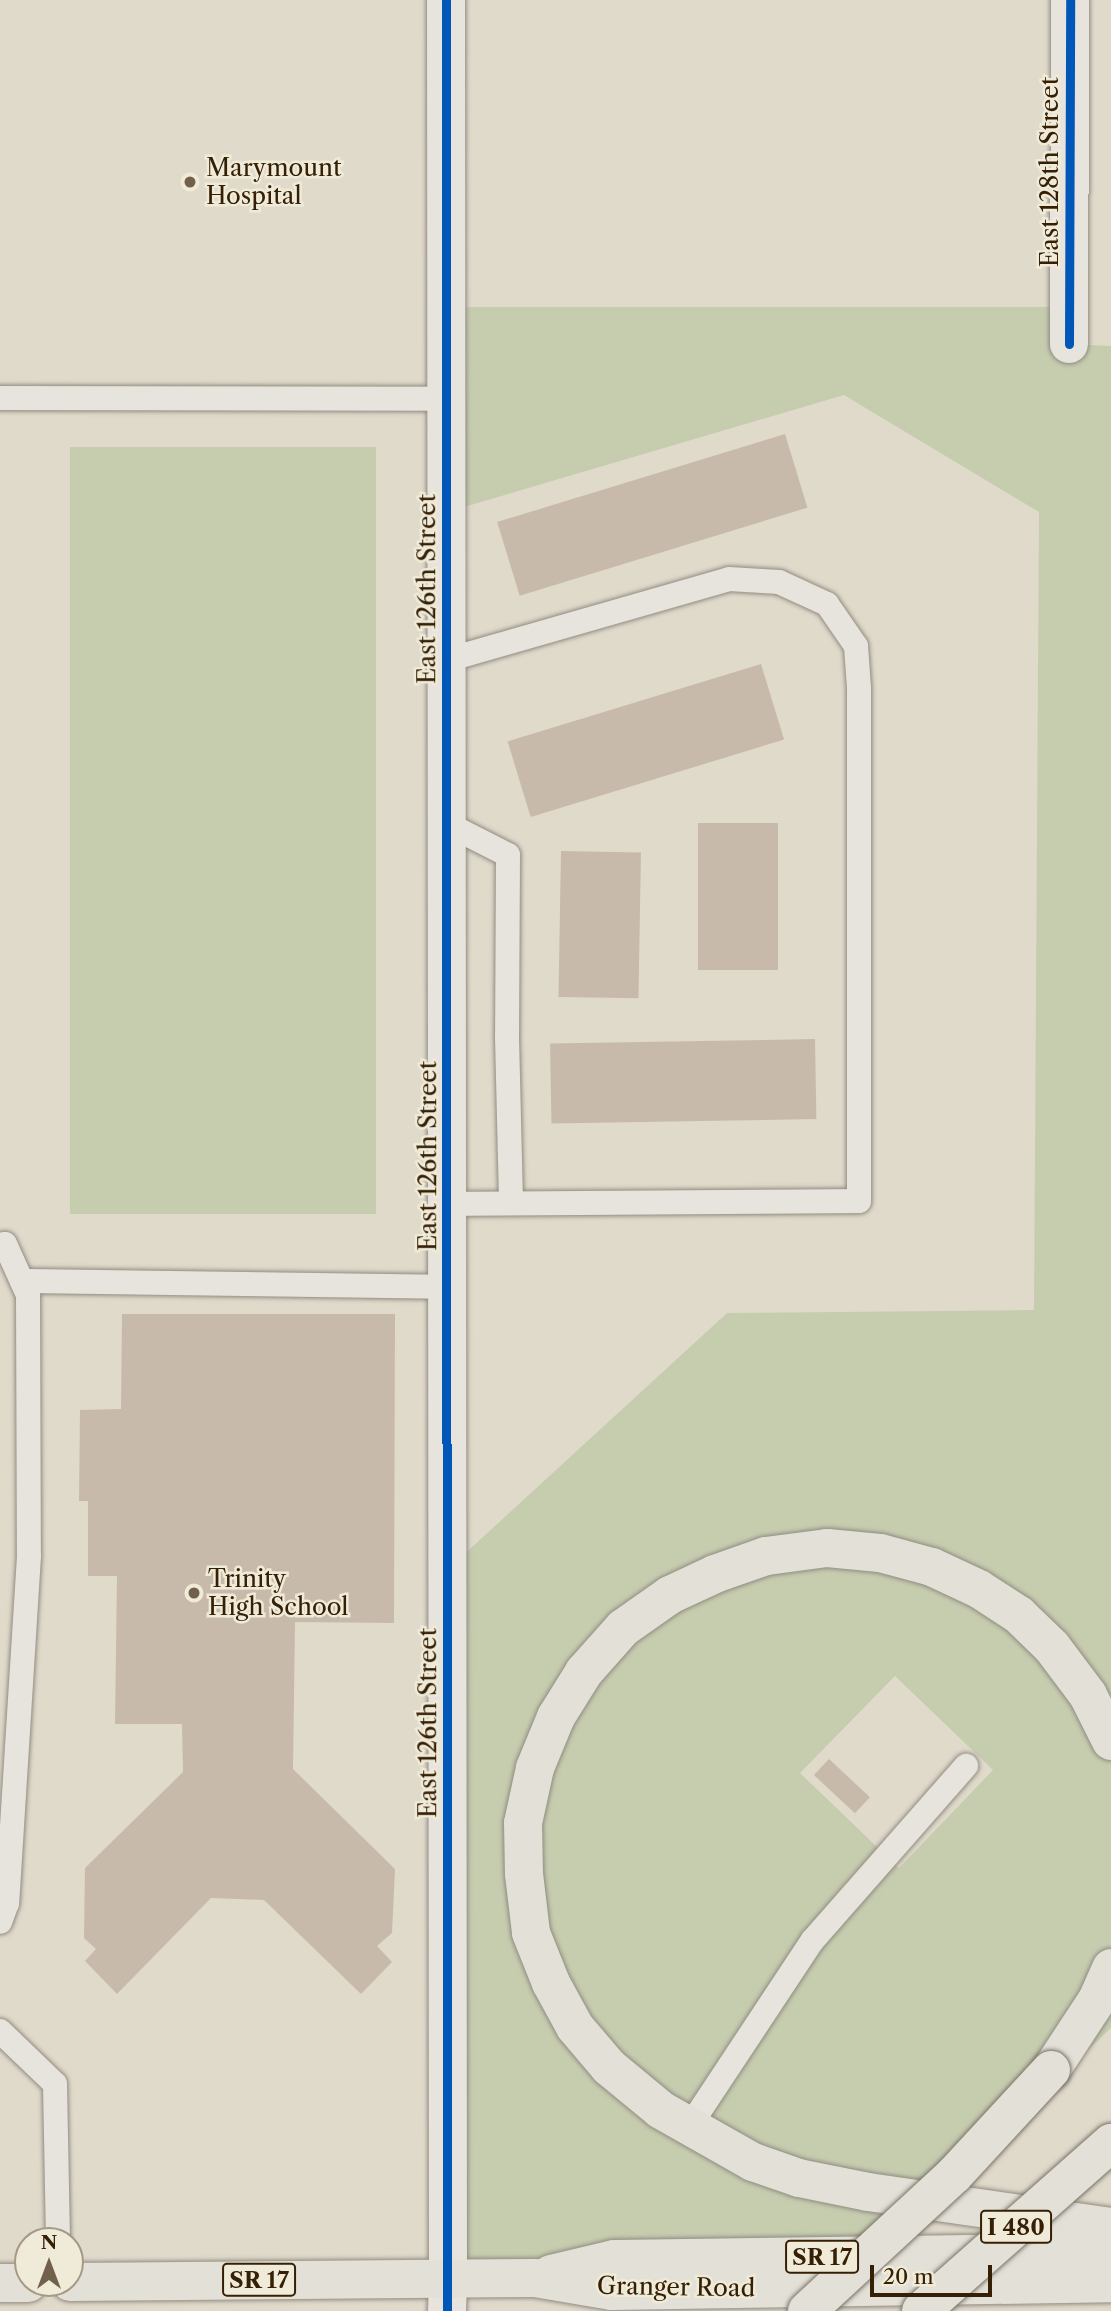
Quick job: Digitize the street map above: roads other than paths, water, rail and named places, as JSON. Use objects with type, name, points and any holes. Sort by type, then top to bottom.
[{"type":"main road","points":[[1111,1741],[1088,1695],[1052,1647],[1019,1615],[979,1589],[932,1567],[880,1553],[827,1548],[766,1556],[715,1574],[670,1595],[623,1628],[584,1672],[556,1717],[535,1768],[523,1823],[524,1874],[531,1933],[551,1983],[575,2027],[609,2067],[661,2110],[753,2162],[799,2178],[868,2192],[1111,2227]]},
{"type":"main road","points":[[807,2311],[954,2175],[1051,2070],[1097,2000],[1111,1968]]},
{"type":"main road","name":"I 480","points":[[921,2311],[1111,2143]]},
{"type":"main road","name":"Granger Road","points":[[84,2282],[448,2295],[614,2259],[1111,2252]]},
{"type":"main road","name":"Granger Road","points":[[535,2278],[612,2291],[1111,2283]]},
{"type":"street","name":"East 126th Street","points":[[446,0],[448,2295]]},
{"type":"street","name":"East 128th Street","points":[[1069,344],[1070,0]]},
{"type":"lane","points":[[0,398],[447,399]]},
{"type":"lane","points":[[447,660],[729,579],[779,582],[827,604],[856,646],[859,688],[859,1201],[447,1203]]},
{"type":"lane","points":[[447,824],[508,855],[507,1037],[511,1202]]},
{"type":"lane","points":[[0,1245],[5,1244],[28,1295],[29,1556],[7,1903],[0,1922]]},
{"type":"lane","points":[[22,1281],[447,1287]]},
{"type":"lane","points":[[689,2127],[813,1940],[966,1766]]},
{"type":"lane","points":[[0,2031],[55,2084],[58,2227]]},
{"type":"place","name":"Marymount Hospital","points":[[190,182]]},
{"type":"place","name":"Trinity High School","points":[[194,1593]]}]
